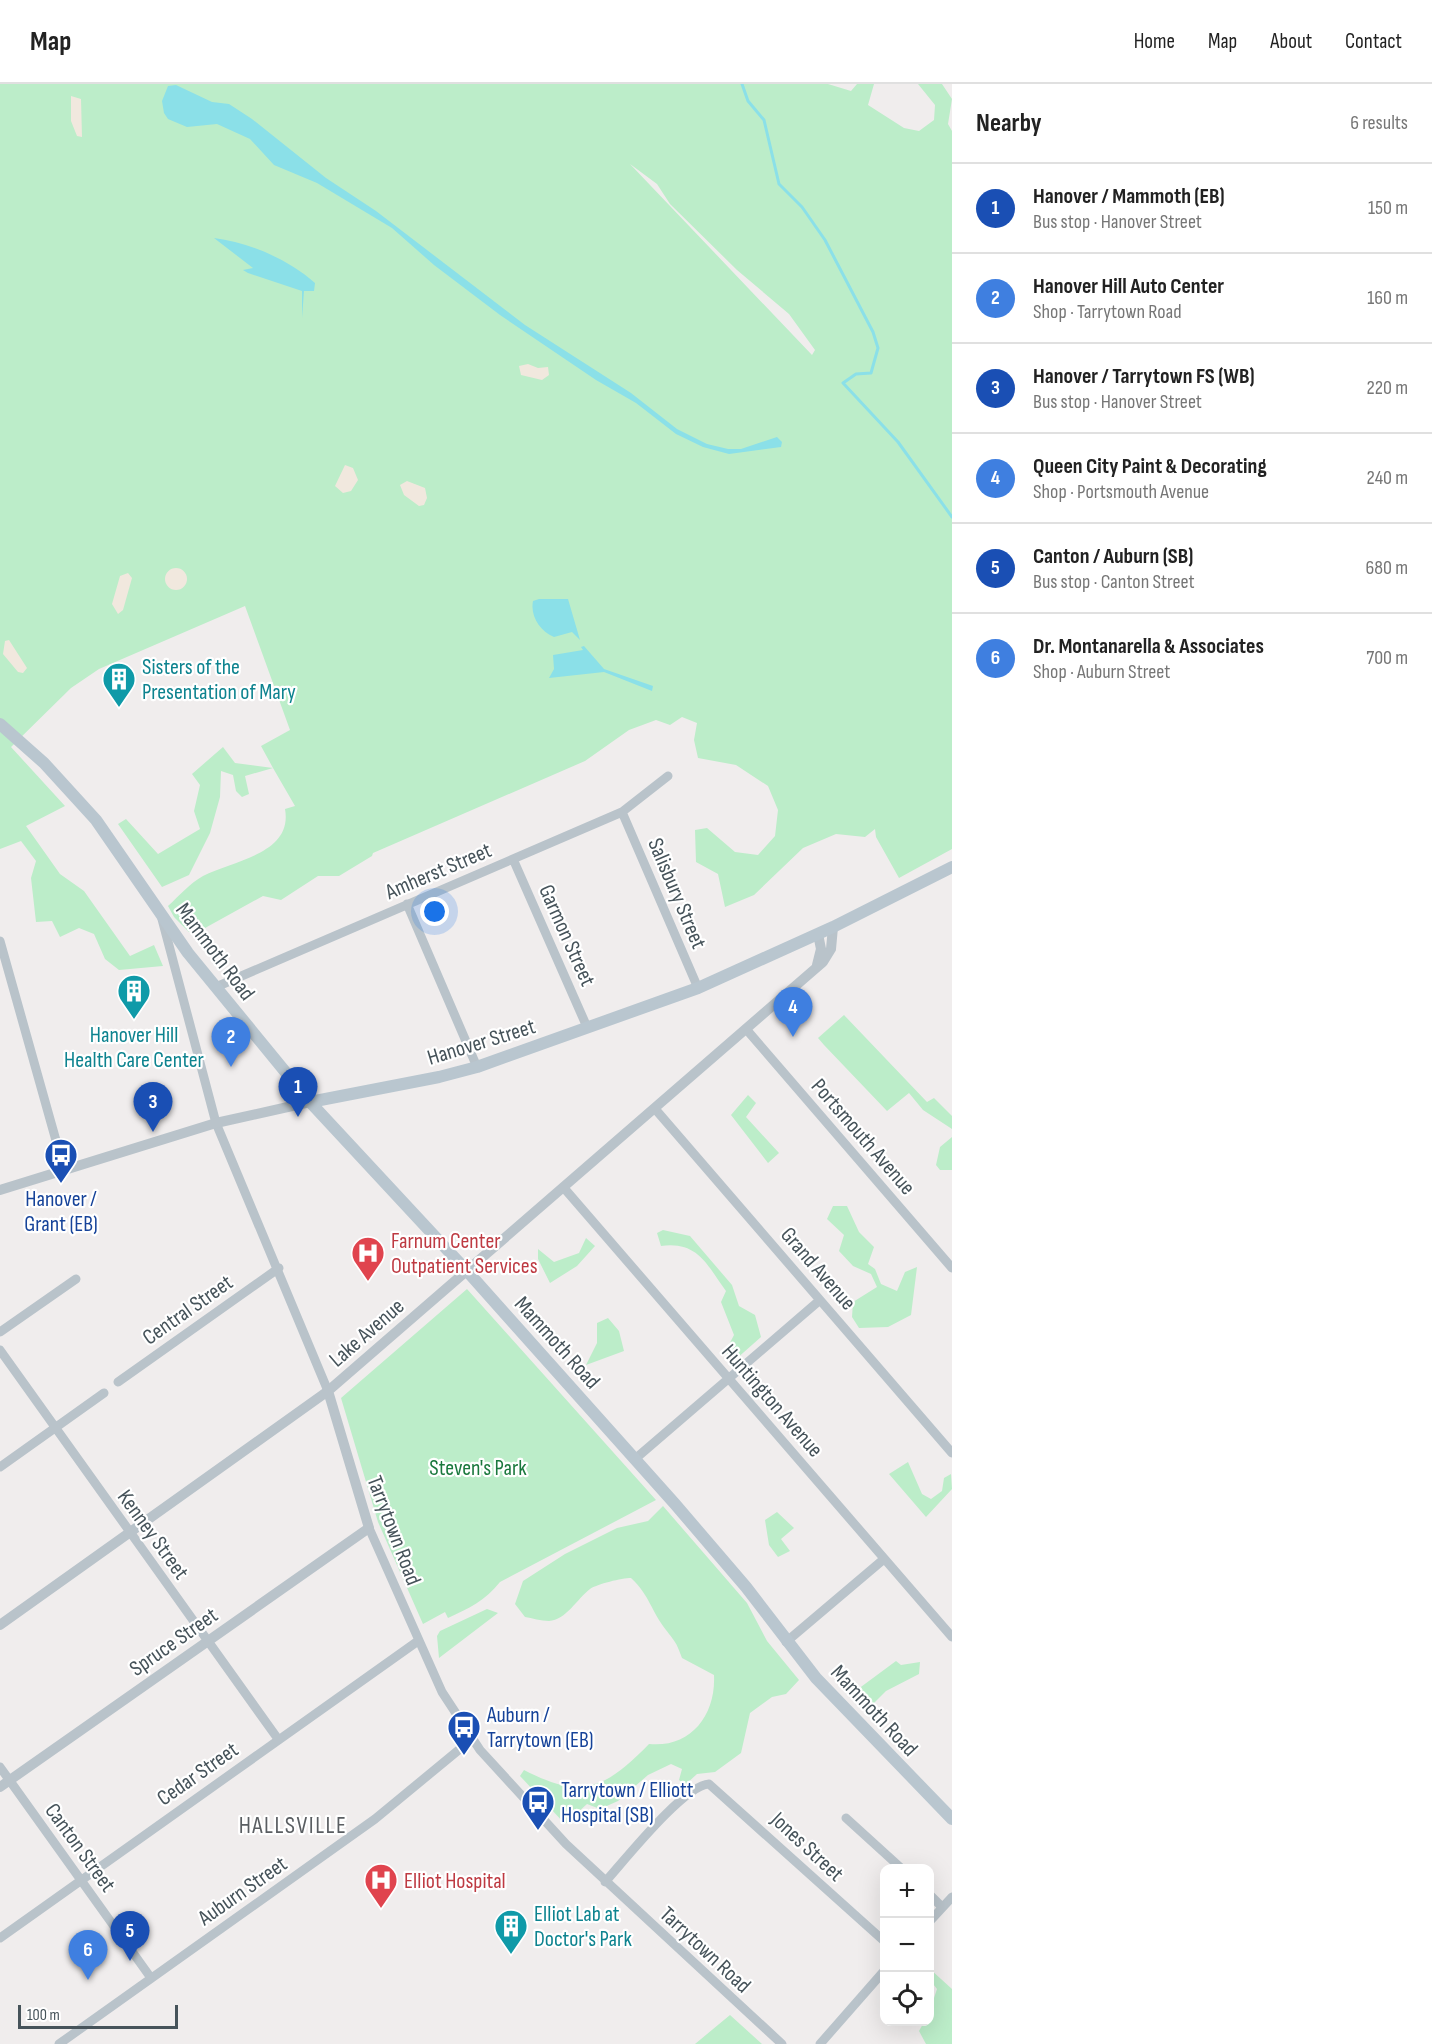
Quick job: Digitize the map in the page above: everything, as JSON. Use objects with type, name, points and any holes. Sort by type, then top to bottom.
[{"type":"main road","name":"Mammoth Road","points":[[0,724],[28,747],[80,801],[160,914],[310,1102],[467,1271],[635,1459],[723,1559],[786,1642],[896,1764],[952,1819]]},
{"type":"main road","name":"Hanover Street","points":[[310,1102],[407,1084],[477,1067],[698,988],[833,927],[952,867]]},
{"type":"street","name":"Amherst Street","points":[[216,987],[622,812],[668,776]]},
{"type":"street","name":"Salisbury Street","points":[[622,812],[698,988]]},
{"type":"street","name":"Garmon Street","points":[[513,859],[587,1027]]},
{"type":"street","points":[[407,904],[477,1067]]},
{"type":"street","name":"Tarrytown Road","points":[[160,914],[216,1123],[279,1268],[328,1391],[369,1528],[442,1692],[472,1739],[558,1835],[605,1882],[782,2044]]},
{"type":"street","name":"Lake Avenue","points":[[0,1625],[328,1391],[656,1110],[828,957],[833,927]]},
{"type":"street","points":[[816,968],[821,949],[819,933]]},
{"type":"street","points":[[0,941],[64,1169]]},
{"type":"street","name":"Portsmouth Avenue","points":[[746,1029],[952,1268]]},
{"type":"street","name":"Hanover Street","points":[[0,1190],[216,1123],[310,1102]]},
{"type":"street","name":"Grand Avenue","points":[[656,1110],[952,1453]]},
{"type":"street","name":"Huntington Avenue","points":[[564,1188],[952,1637]]},
{"type":"street","name":"Central Street","points":[[118,1382],[279,1268]]},
{"type":"street","points":[[0,1332],[76,1279]]},
{"type":"street","points":[[635,1459],[820,1300]]},
{"type":"street","name":"Kenney Street","points":[[0,1350],[278,1739]]},
{"type":"street","points":[[0,1467],[104,1393]]},
{"type":"street","name":"Spruce Street","points":[[5,1784],[369,1528]]},
{"type":"street","points":[[786,1642],[884,1559]]},
{"type":"street","name":"Cedar Street","points":[[0,1938],[418,1641]]},
{"type":"street","name":"Auburn Street","points":[[59,2044],[375,1819],[472,1739]]},
{"type":"street","name":"Canton Street","points":[[0,1767],[5,1784],[81,1880],[151,1978]]},
{"type":"street","name":"Jones Street","points":[[605,1882],[678,1803],[702,1784],[715,1787],[880,1936]]},
{"type":"street","points":[[846,1818],[896,1864]]},
{"type":"street","points":[[933,1918],[952,1897]]},
{"type":"street","points":[[934,1899],[942,1907]]},
{"type":"street","points":[[820,2044],[884,1972]]},
{"type":"green space","points":[[0,84],[828,84],[851,91],[857,84],[874,84],[868,105],[904,128],[919,131],[934,120],[935,105],[918,84],[942,84],[952,99],[948,124],[952,131],[952,849],[899,878],[876,837],[875,829],[865,837],[836,834],[803,848],[754,895],[725,907],[718,874],[696,862],[695,830],[707,828],[735,852],[758,855],[775,836],[778,810],[768,786],[736,765],[698,758],[694,740],[697,723],[682,717],[670,725],[656,720],[629,730],[585,761],[373,853],[372,856],[339,876],[318,876],[281,900],[263,896],[205,928],[189,932],[174,917],[168,906],[203,876],[245,860],[271,846],[280,836],[285,824],[285,809],[295,806],[261,746],[290,730],[245,606],[99,669],[71,688],[11,747],[65,806],[26,826],[60,874],[84,891],[130,956],[154,945],[163,966],[119,970],[105,959],[94,934],[79,928],[60,937],[52,921],[36,922],[31,878],[36,861],[21,841],[0,849]],"holes":[[[630,164],[657,184],[670,204],[737,270],[789,314],[815,350],[812,355]]]},
{"type":"green space","points":[[223,747],[235,763],[273,768],[245,776],[249,794],[242,797],[236,791],[233,775],[221,771],[220,797],[210,833],[189,875],[162,887],[118,824],[126,819],[158,854],[200,829],[194,811],[200,785],[192,774]]},
{"type":"green space","points":[[844,1015],[927,1102],[934,1098],[952,1116],[952,1129],[923,1110],[909,1093],[887,1111],[824,1045],[818,1038]]},
{"type":"green space","points":[[748,1095],[756,1103],[746,1117],[779,1153],[768,1163],[731,1115]]},
{"type":"green space","points":[[952,1137],[952,1170],[940,1170],[936,1165],[940,1147]]},
{"type":"green space","points":[[833,1206],[847,1206],[859,1232],[874,1247],[868,1264],[875,1269],[881,1284],[897,1291],[905,1272],[917,1267],[911,1315],[888,1327],[859,1328],[852,1317],[853,1302],[877,1287],[871,1274],[853,1266],[839,1251],[844,1235],[827,1219]]},
{"type":"green space","points":[[663,1230],[690,1236],[732,1285],[739,1306],[755,1315],[761,1337],[735,1360],[725,1352],[734,1335],[721,1302],[726,1291],[707,1264],[693,1251],[674,1245],[661,1246],[657,1233]]},
{"type":"green space","points":[[586,1238],[595,1246],[577,1266],[550,1283],[538,1259],[538,1249],[554,1262],[579,1253]]},
{"type":"green space","name":"Steven's Park","points":[[467,1289],[656,1500],[500,1582],[483,1599],[463,1611],[448,1618],[445,1612],[423,1624],[378,1522],[341,1398]]},
{"type":"green space","points":[[608,1318],[619,1331],[624,1351],[586,1365],[597,1343],[597,1323]]},
{"type":"green space","points":[[908,1462],[922,1494],[931,1499],[942,1491],[944,1478],[951,1474],[952,1489],[926,1517],[889,1474]]},
{"type":"green space","points":[[663,1506],[747,1603],[767,1641],[799,1680],[786,1694],[772,1697],[750,1713],[741,1753],[715,1772],[697,1774],[685,1785],[679,1780],[682,1769],[671,1764],[648,1775],[618,1801],[600,1809],[587,1804],[565,1824],[520,1776],[524,1770],[562,1785],[577,1787],[605,1780],[619,1771],[649,1744],[677,1741],[698,1726],[710,1704],[714,1675],[682,1658],[675,1642],[631,1578],[593,1587],[566,1613],[555,1620],[546,1621],[525,1617],[515,1604],[523,1581],[565,1554],[617,1528],[648,1521]]},
{"type":"green space","points":[[777,1512],[794,1528],[781,1539],[790,1551],[778,1557],[769,1545],[765,1520]]},
{"type":"green space","points":[[487,1609],[498,1613],[439,1658],[437,1636],[440,1631]]},
{"type":"green space","points":[[896,1661],[901,1665],[920,1662],[919,1674],[886,1691],[865,1712],[850,1695]]},
{"type":"green space","points":[[934,1973],[952,1989],[952,2044],[926,2044],[919,2031],[922,2026],[934,2026],[934,1998],[937,1989],[934,1985]]},
{"type":"green space","points":[[730,2015],[762,2044],[695,2044]]},
{"type":"sand","points":[[71,96],[81,99],[82,137],[77,136],[71,121]]},
{"type":"sand","points":[[528,364],[538,368],[548,367],[549,375],[542,380],[521,375],[519,366]]},
{"type":"sand","points":[[345,465],[353,468],[358,480],[351,491],[343,493],[335,486]]},
{"type":"sand","points":[[407,481],[425,488],[427,498],[424,505],[419,506],[404,495],[400,485]]},
{"type":"sand","points":[[176,568],[184,571],[187,579],[184,587],[176,590],[168,587],[165,579],[168,571]]},
{"type":"sand","points":[[128,573],[132,578],[123,610],[118,614],[112,604],[120,576]]},
{"type":"sand","points":[[9,640],[27,668],[23,673],[18,672],[3,654],[5,641]]},
{"type":"water","points":[[176,85],[212,102],[229,104],[252,119],[326,178],[376,211],[525,325],[631,393],[677,429],[707,444],[728,449],[741,449],[777,437],[782,442],[781,447],[729,454],[703,447],[676,434],[636,403],[596,380],[500,315],[434,265],[392,228],[317,183],[274,165],[250,139],[217,124],[187,127],[168,119],[164,113],[162,101],[168,86]]},
{"type":"water","points":[[214,238],[228,240],[268,253],[315,283],[314,291],[304,291],[302,318],[302,291],[243,270],[253,268]]},
{"type":"water","points":[[568,599],[580,640],[572,632],[554,637],[544,631],[537,622],[532,607],[533,601]]},
{"type":"water","points":[[584,646],[604,669],[653,686],[652,691],[604,672],[549,678],[554,669],[553,655],[583,650],[581,647]]},
{"type":"waterway","points":[[742,84],[748,101],[764,120],[779,184],[802,207],[825,240],[873,332],[878,348],[871,373],[856,374],[843,383],[898,442],[952,517]]},
{"type":"place","name":"Sisters of the Presentation of Mary","points":[[119,708]]},
{"type":"place","name":"Hanover Hill Health Care Center","points":[[134,1020]]},
{"type":"place","name":"Queen City Paint & Decorating","points":[[793,1037]]},
{"type":"place","name":"Hanover Hill Auto Center","points":[[231,1067]]},
{"type":"place","name":"Hanover / Mammoth (EB)","points":[[298,1117]]},
{"type":"place","name":"Hanover / Tarrytown FS (WB)","points":[[153,1132]]},
{"type":"place","name":"Hanover / Grant (EB)","points":[[61,1184]]},
{"type":"place","name":"Farnum Center Outpatient Services","points":[[368,1282]]},
{"type":"place","name":"Auburn / Tarrytown (EB)","points":[[464,1756]]},
{"type":"place","name":"Tarrytown / Elliott Hospital (SB)","points":[[538,1831]]},
{"type":"place","name":"Elliot Hospital","points":[[381,1909]]},
{"type":"place","name":"Elliot Lab at Doctor's Park","points":[[511,1955]]},
{"type":"place","name":"Canton / Auburn (SB)","points":[[130,1961]]},
{"type":"place","name":"Dr. Montanarella & Associates","points":[[88,1980]]},
{"type":"district","name":"HALLSVILLE","points":[[293,1825]]}]
